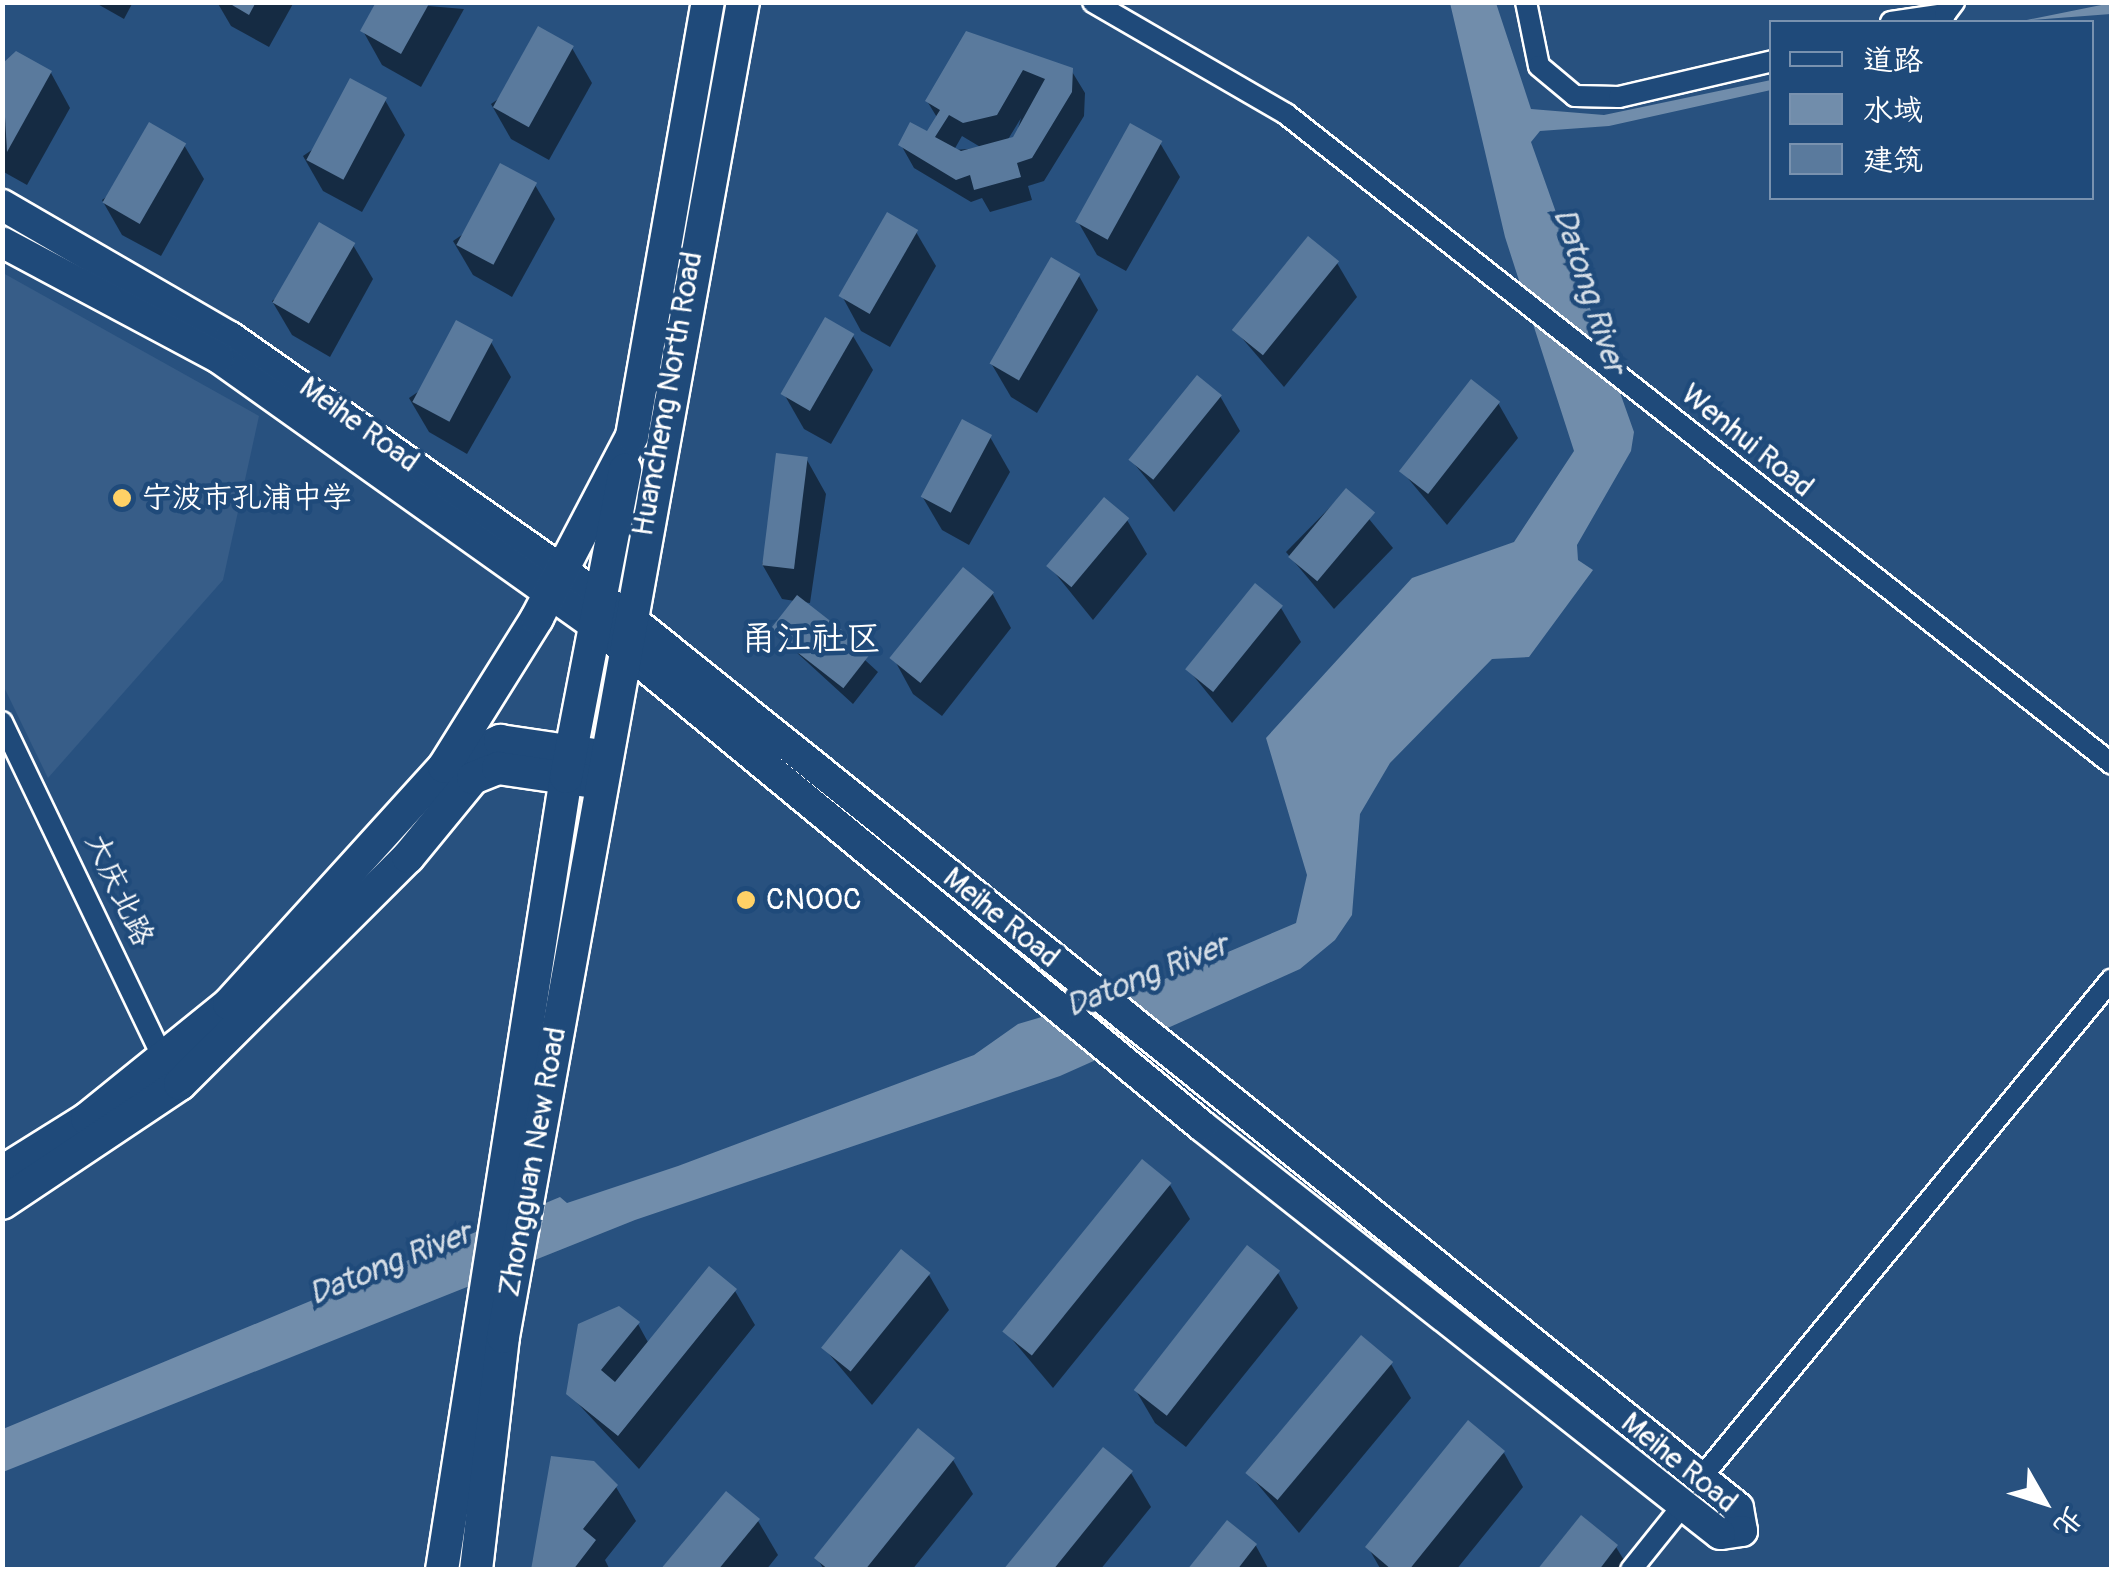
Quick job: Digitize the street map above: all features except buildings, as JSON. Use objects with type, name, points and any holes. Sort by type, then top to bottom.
[{"type":"main road","name":"Huancheng North Road","points":[[612,622],[632,436],[708,2]]},
{"type":"main road","name":"Huancheng North Road","points":[[585,767],[743,2]]},
{"type":"main road","name":"Huancheng North Road","points":[[2,1172],[172,1072],[444,767],[556,582],[632,436]]},
{"type":"main road","name":"Huancheng North Road","points":[[444,767],[500,741],[585,767]]},
{"type":"main road","name":"Huancheng North Road","points":[[2,1203],[172,1072],[408,857],[473,778],[498,768],[585,767]]},
{"type":"main road","name":"Zhongguan New Road","points":[[476,1570],[503,1336],[528,1196],[585,767]]},
{"type":"main road","name":"Zhongguan New Road","points":[[442,1570],[469,1365],[493,1224],[585,767]]},
{"type":"street","name":"Wenhui Road","points":[[1093,2],[1286,114],[2112,764]]},
{"type":"street","points":[[1526,2],[1539,66],[1575,96],[1620,97],[1769,62]]},
{"type":"street","points":[[1904,20],[1945,14],[1954,2]]},
{"type":"street","name":"Meihe Road","points":[[2,205],[230,336],[612,622],[1095,994],[1701,1478],[1743,1512],[1742,1532],[1720,1534],[1132,1068],[612,622]]},
{"type":"street","name":"Meihe Road","points":[[2,242],[219,358],[556,582]]},
{"type":"street","name":"大庆北路","points":[[2,722],[172,1072]]},
{"type":"street","points":[[1701,1478],[2112,979]]},
{"type":"street","points":[[1631,1570],[1683,1505]]},
{"type":"shaded area","name":"宁波市孔浦中学","points":[[3,273],[259,416],[223,580],[48,778],[3,685]]},
{"type":"water","points":[[1450,3],[1496,3],[1531,109],[1604,115],[1769,80],[1769,90],[1609,126],[1540,131],[1531,142],[1634,432],[1631,451],[1577,545],[1578,560],[1593,570],[1529,657],[1492,659],[1390,763],[1360,814],[1352,915],[1335,940],[1300,969],[1060,1076],[635,1220],[3,1472],[3,1429],[560,1197],[567,1203],[678,1166],[974,1055],[1018,1024],[1153,984],[1296,923],[1307,875],[1266,738],[1412,578],[1514,542],[1574,451],[1505,237]]},
{"type":"water","points":[[2111,3],[2111,14],[2036,20],[2029,20]]},
{"type":"place","name":"宁波市孔浦中学","points":[[122,498]]},
{"type":"place","name":"CNOOC","points":[[746,900]]},
{"type":"district","name":"甬江社区","points":[[811,639]]},
{"type":"water label","name":"Datong River","points":[[1589,291]]},
{"type":"water label","name":"Datong River","points":[[1147,976]]},
{"type":"water label","name":"Datong River","points":[[390,1264]]}]
